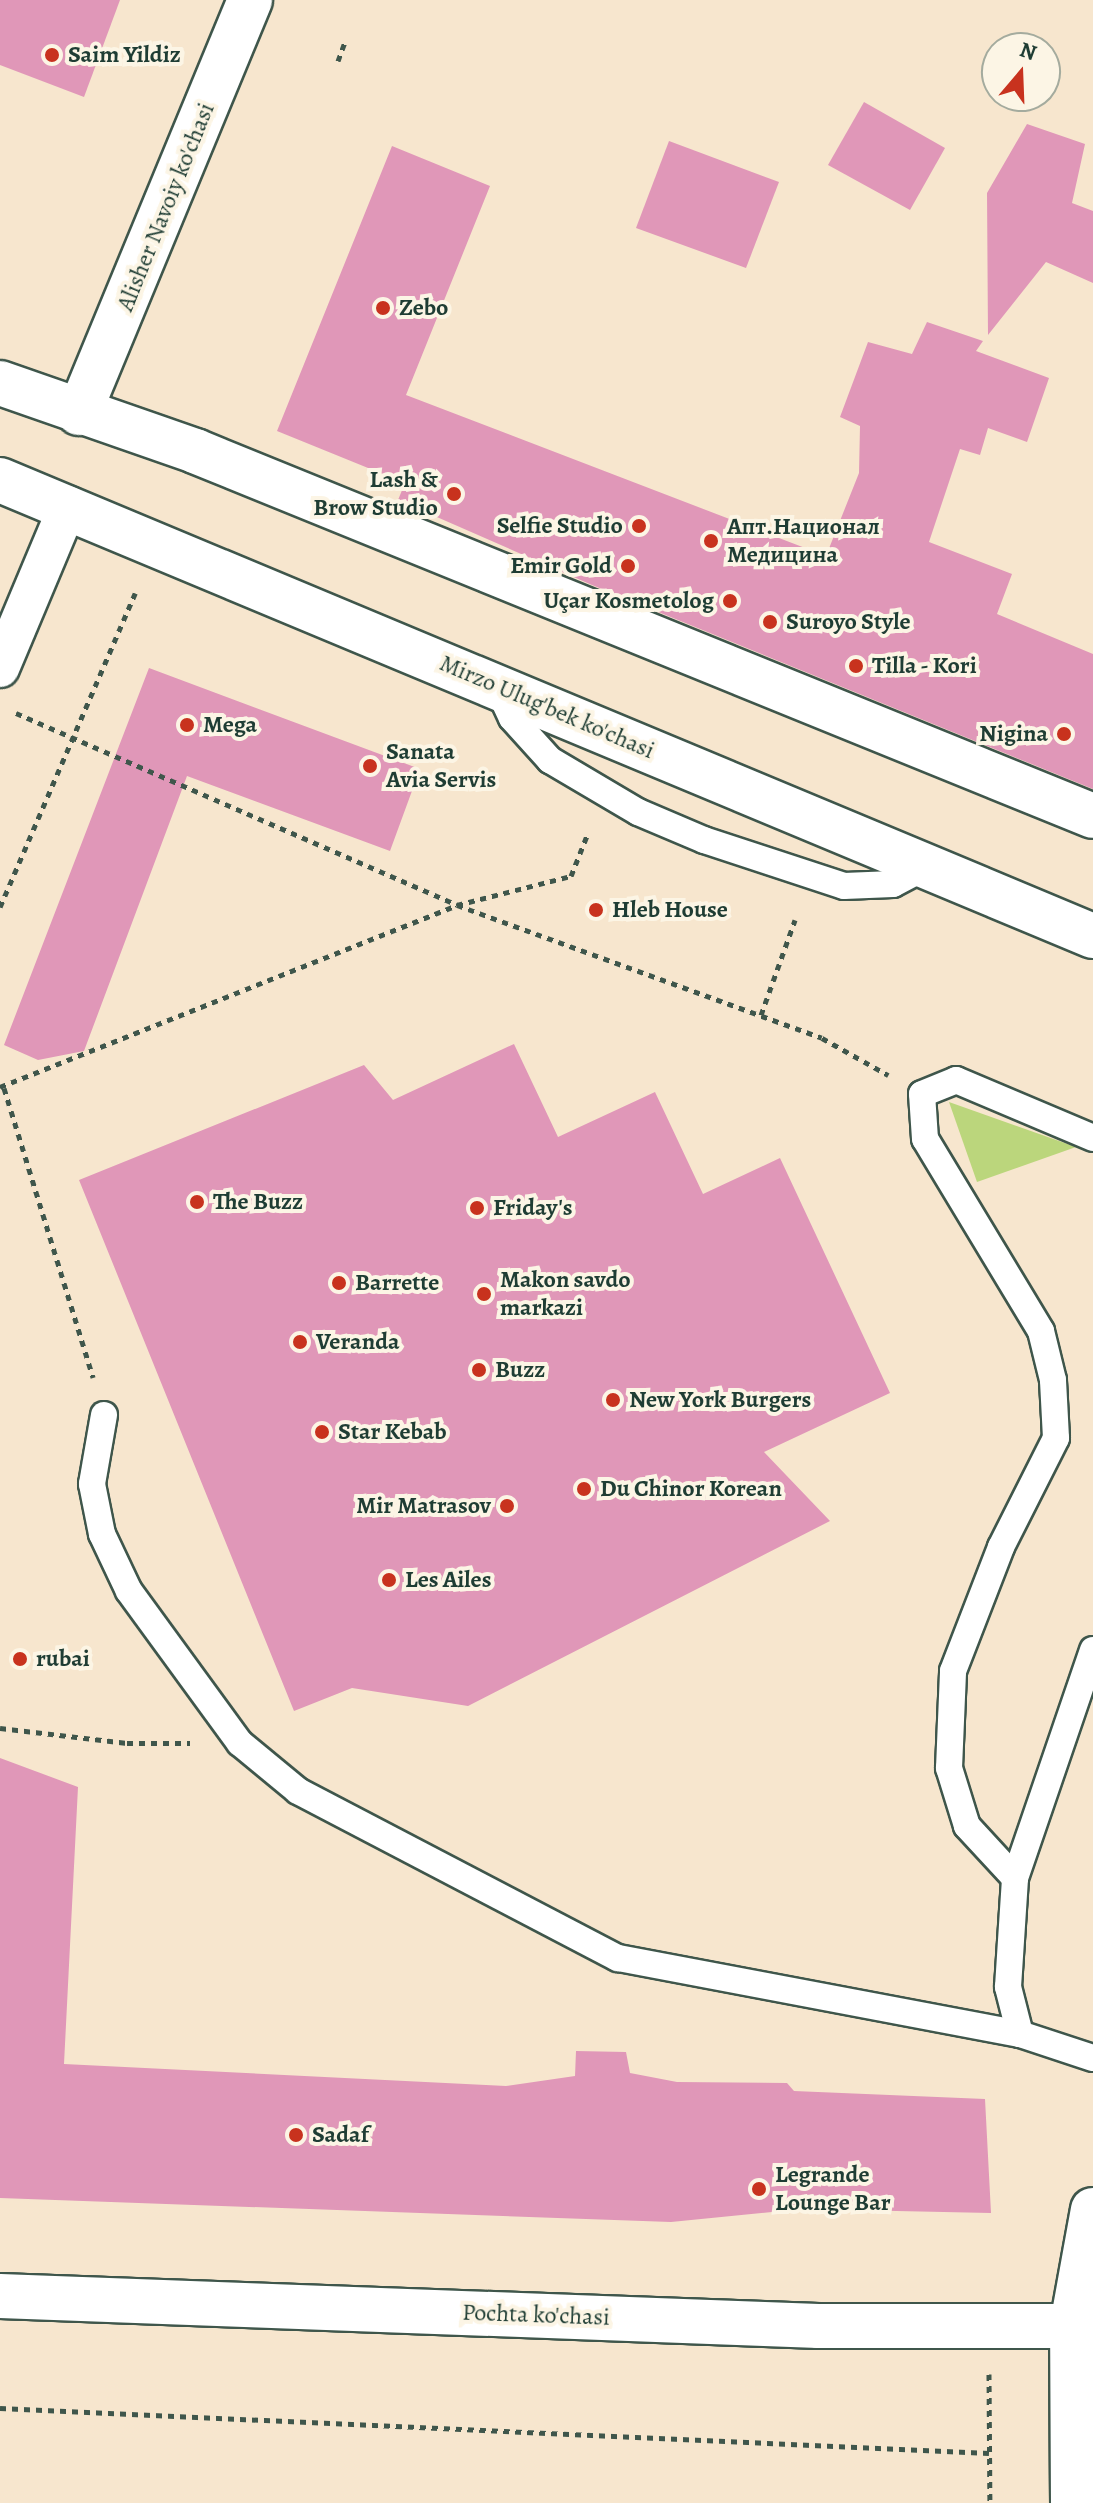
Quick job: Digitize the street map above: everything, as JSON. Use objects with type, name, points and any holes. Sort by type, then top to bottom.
[{"type":"main road","name":"Alisher Navoiy ko'chasi","points":[[79,413],[250,0]]},
{"type":"main road","points":[[0,383],[195,451],[1093,816]]},
{"type":"main road","name":"Mirzo Ulug'bek ko'chasi","points":[[0,480],[1093,936]]},
{"type":"main road","points":[[1073,2503],[1082,2325],[1093,2210]]},
{"type":"main road","name":"Pochta ko'chasi","points":[[0,2296],[818,2326],[1082,2325]]},
{"type":"street","points":[[0,668],[68,506]]},
{"type":"lane","points":[[497,686],[512,718],[550,760],[638,812],[704,840],[844,886],[893,884],[927,866]]},
{"type":"lane","points":[[1015,1878],[967,1826],[949,1768],[953,1671],[1001,1547],[1056,1438],[1053,1380],[1041,1331],[925,1139],[922,1094],[956,1080],[1093,1138]]},
{"type":"lane","points":[[104,1415],[92,1484],[102,1534],[129,1591],[240,1743],[298,1791],[618,1958],[1020,2034],[1093,2058]]},
{"type":"lane","points":[[1020,2034],[1008,1987],[1015,1878],[1093,1650]]},
{"type":"path","points":[[338,61],[346,39]]},
{"type":"path","points":[[0,907],[135,593]]},
{"type":"path","points":[[0,706],[457,905],[822,1038],[922,1094]]},
{"type":"path","points":[[104,1415],[2,1088],[457,905],[571,876],[588,833]]},
{"type":"path","points":[[761,1015],[795,920]]},
{"type":"path","points":[[0,1728],[127,1743],[240,1743]]},
{"type":"path","points":[[989,2325],[990,2503]]},
{"type":"path","points":[[0,2408],[989,2453]]},
{"type":"green space","points":[[949,1102],[1076,1147],[977,1182]]},
{"type":"building","points":[[0,0],[120,0],[84,97],[0,65]]},
{"type":"building","points":[[864,102],[945,148],[910,210],[828,165]]},
{"type":"building","points":[[1027,124],[1085,144],[1072,203],[1093,211],[1093,283],[1046,262],[988,335],[987,193]]},
{"type":"building","points":[[669,141],[779,182],[746,268],[636,228]]},
{"type":"building","points":[[392,146],[490,186],[406,395],[826,556],[859,473],[860,426],[840,417],[868,342],[912,354],[927,322],[983,341],[976,351],[1049,378],[1027,442],[988,428],[980,455],[960,449],[929,542],[1012,574],[997,614],[1093,654],[1093,789],[592,585],[398,500],[405,483],[277,431]]},
{"type":"building","points":[[149,668],[420,769],[390,851],[187,776],[84,1051],[38,1060],[4,1045]]},
{"type":"building","name":"Makon savdo markazi","points":[[514,1044],[558,1137],[655,1092],[703,1194],[780,1158],[890,1393],[764,1452],[830,1521],[468,1706],[352,1688],[294,1711],[79,1180],[364,1065],[393,1100]]},
{"type":"building","points":[[0,1758],[78,1787],[64,2064],[506,2086],[575,2076],[576,2051],[626,2052],[630,2073],[677,2082],[787,2083],[794,2091],[985,2099],[991,2213],[802,2209],[671,2222],[0,2198]]},
{"type":"place","name":"Saim Yildiz","points":[[52,55]]},
{"type":"place","name":"Zebo","points":[[383,308]]},
{"type":"place","name":"Lash & Brow Studio","points":[[454,494]]},
{"type":"place","name":"Selfie Studio","points":[[639,526]]},
{"type":"place","name":"Апт.Национал Медицина","points":[[711,541]]},
{"type":"place","name":"Emir Gold","points":[[628,566]]},
{"type":"place","name":"Uçar Kosmetolog","points":[[730,601]]},
{"type":"place","name":"Suroyo Style","points":[[770,622]]},
{"type":"place","name":"Tilla - Kori","points":[[856,666]]},
{"type":"place","name":"Mega","points":[[187,725]]},
{"type":"place","name":"Nigina","points":[[1064,734]]},
{"type":"place","name":"Sanata Avia Servis","points":[[370,766]]},
{"type":"place","name":"Hleb House","points":[[596,910]]},
{"type":"place","name":"The Buzz","points":[[197,1202]]},
{"type":"place","name":"Friday's","points":[[477,1208]]},
{"type":"place","name":"Barrette","points":[[339,1283]]},
{"type":"place","name":"Makon savdo markazi","points":[[484,1294]]},
{"type":"place","name":"Veranda","points":[[300,1342]]},
{"type":"place","name":"Buzz","points":[[479,1370]]},
{"type":"place","name":"New York Burgers","points":[[613,1400]]},
{"type":"place","name":"Star Kebab","points":[[322,1432]]},
{"type":"place","name":"Du Chinor Korean","points":[[584,1489]]},
{"type":"place","name":"Mir Matrasov","points":[[507,1506]]},
{"type":"place","name":"Les Ailes","points":[[389,1580]]},
{"type":"place","name":"rubai","points":[[20,1659]]},
{"type":"place","name":"Sadaf","points":[[296,2135]]},
{"type":"place","name":"Legrande Lounge Bar","points":[[759,2189]]}]
